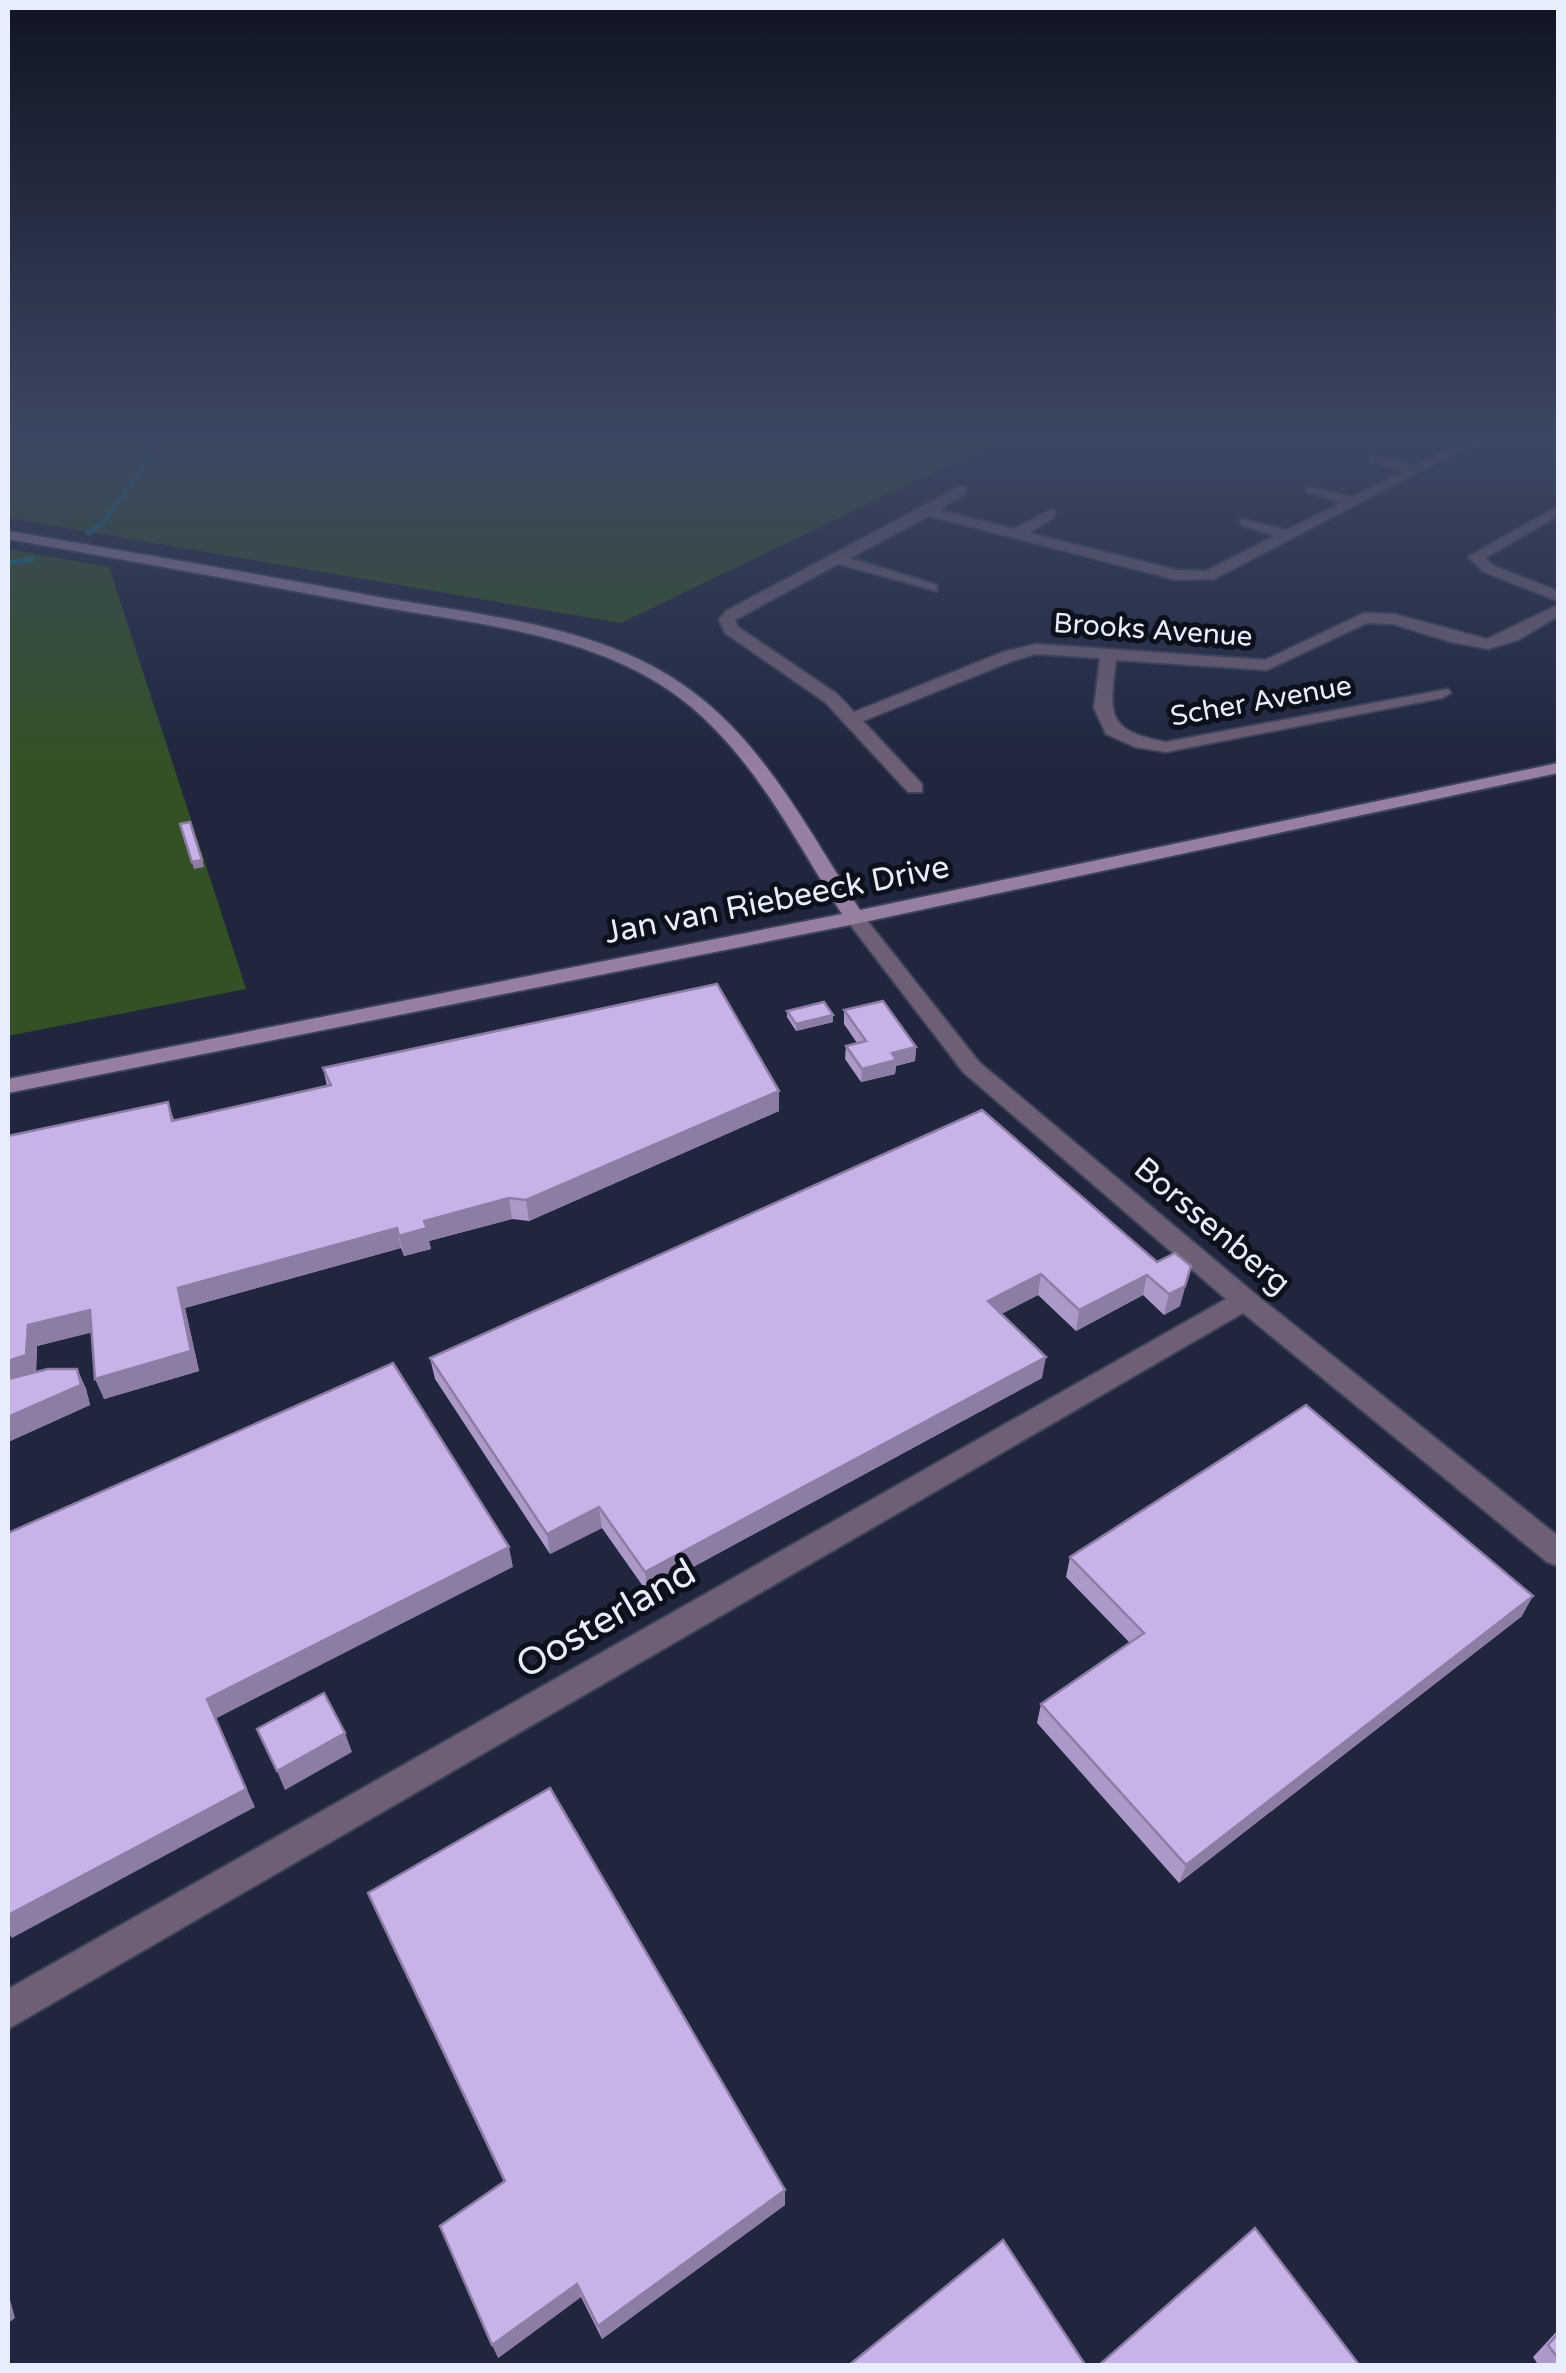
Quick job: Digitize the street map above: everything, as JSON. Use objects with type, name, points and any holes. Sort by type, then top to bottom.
[{"type":"main road","points":[[78,548],[518,628],[618,658],[658,677],[716,720],[740,747],[855,918]]},
{"type":"main road","name":"Jan van Riebeeck Drive","points":[[8,1086],[855,918],[1558,768]]},
{"type":"street","points":[[859,548],[732,614],[727,626],[810,682],[852,719],[915,788]]},
{"type":"street","points":[[1080,548],[1194,577],[1221,573],[1267,548]]},
{"type":"street","points":[[1491,548],[1475,557],[1489,569],[1558,596]]},
{"type":"street","points":[[838,559],[932,588]]},
{"type":"street","name":"Brooks Avenue","points":[[852,719],[1020,652],[1054,649],[1267,665],[1298,654],[1352,623],[1378,617],[1488,644],[1512,638],[1558,610]]},
{"type":"street","name":"Scher Avenue","points":[[1109,654],[1100,715],[1106,725],[1122,736],[1155,745],[1190,745],[1442,693]]},
{"type":"street","name":"Borssenberg","points":[[855,918],[971,1067],[1245,1300],[1558,1554]]},
{"type":"street","name":"Oosterland","points":[[8,2010],[1245,1300]]},
{"type":"green space","points":[[182,548],[777,548],[621,623]]},
{"type":"green space","points":[[8,549],[109,567],[246,989],[8,1036]]},
{"type":"building","points":[[190,822],[202,860],[192,862],[180,824]]},
{"type":"building","points":[[717,984],[779,1091],[526,1200],[509,1198],[424,1221],[427,1228],[399,1236],[397,1228],[178,1288],[191,1351],[95,1379],[90,1310],[28,1325],[26,1355],[8,1361],[8,1136],[168,1102],[172,1121],[331,1085],[323,1068]]},
{"type":"building","points":[[883,1001],[916,1047],[892,1053],[896,1060],[862,1069],[846,1046],[866,1041],[844,1010]]},
{"type":"building","points":[[824,1002],[833,1015],[796,1024],[787,1011]]},
{"type":"building","points":[[982,1110],[1157,1262],[1175,1253],[1191,1266],[1185,1286],[1169,1294],[1147,1275],[1079,1310],[1041,1274],[988,1301],[1046,1357],[645,1572],[599,1507],[547,1534],[430,1358]]},
{"type":"building","points":[[393,1363],[509,1547],[207,1699],[246,1789],[8,1915],[8,1533]]},
{"type":"building","points":[[48,1369],[77,1369],[81,1385],[8,1417],[8,1379]]},
{"type":"building","points":[[1306,1405],[1533,1596],[1186,1865],[1041,1704],[1144,1633],[1070,1557]]},
{"type":"building","points":[[324,1693],[345,1733],[277,1771],[257,1729]]},
{"type":"building","points":[[550,1788],[785,2190],[598,2326],[577,2284],[492,2345],[440,2226],[505,2181],[368,1893]]},
{"type":"building","points":[[1255,2228],[1360,2366],[1098,2366]]},
{"type":"building","points":[[1003,2240],[1086,2366],[848,2366]]},
{"type":"building","points":[[1558,2334],[1558,2358],[1548,2345]]},
{"type":"waterway","points":[[8,563],[33,559]]}]
